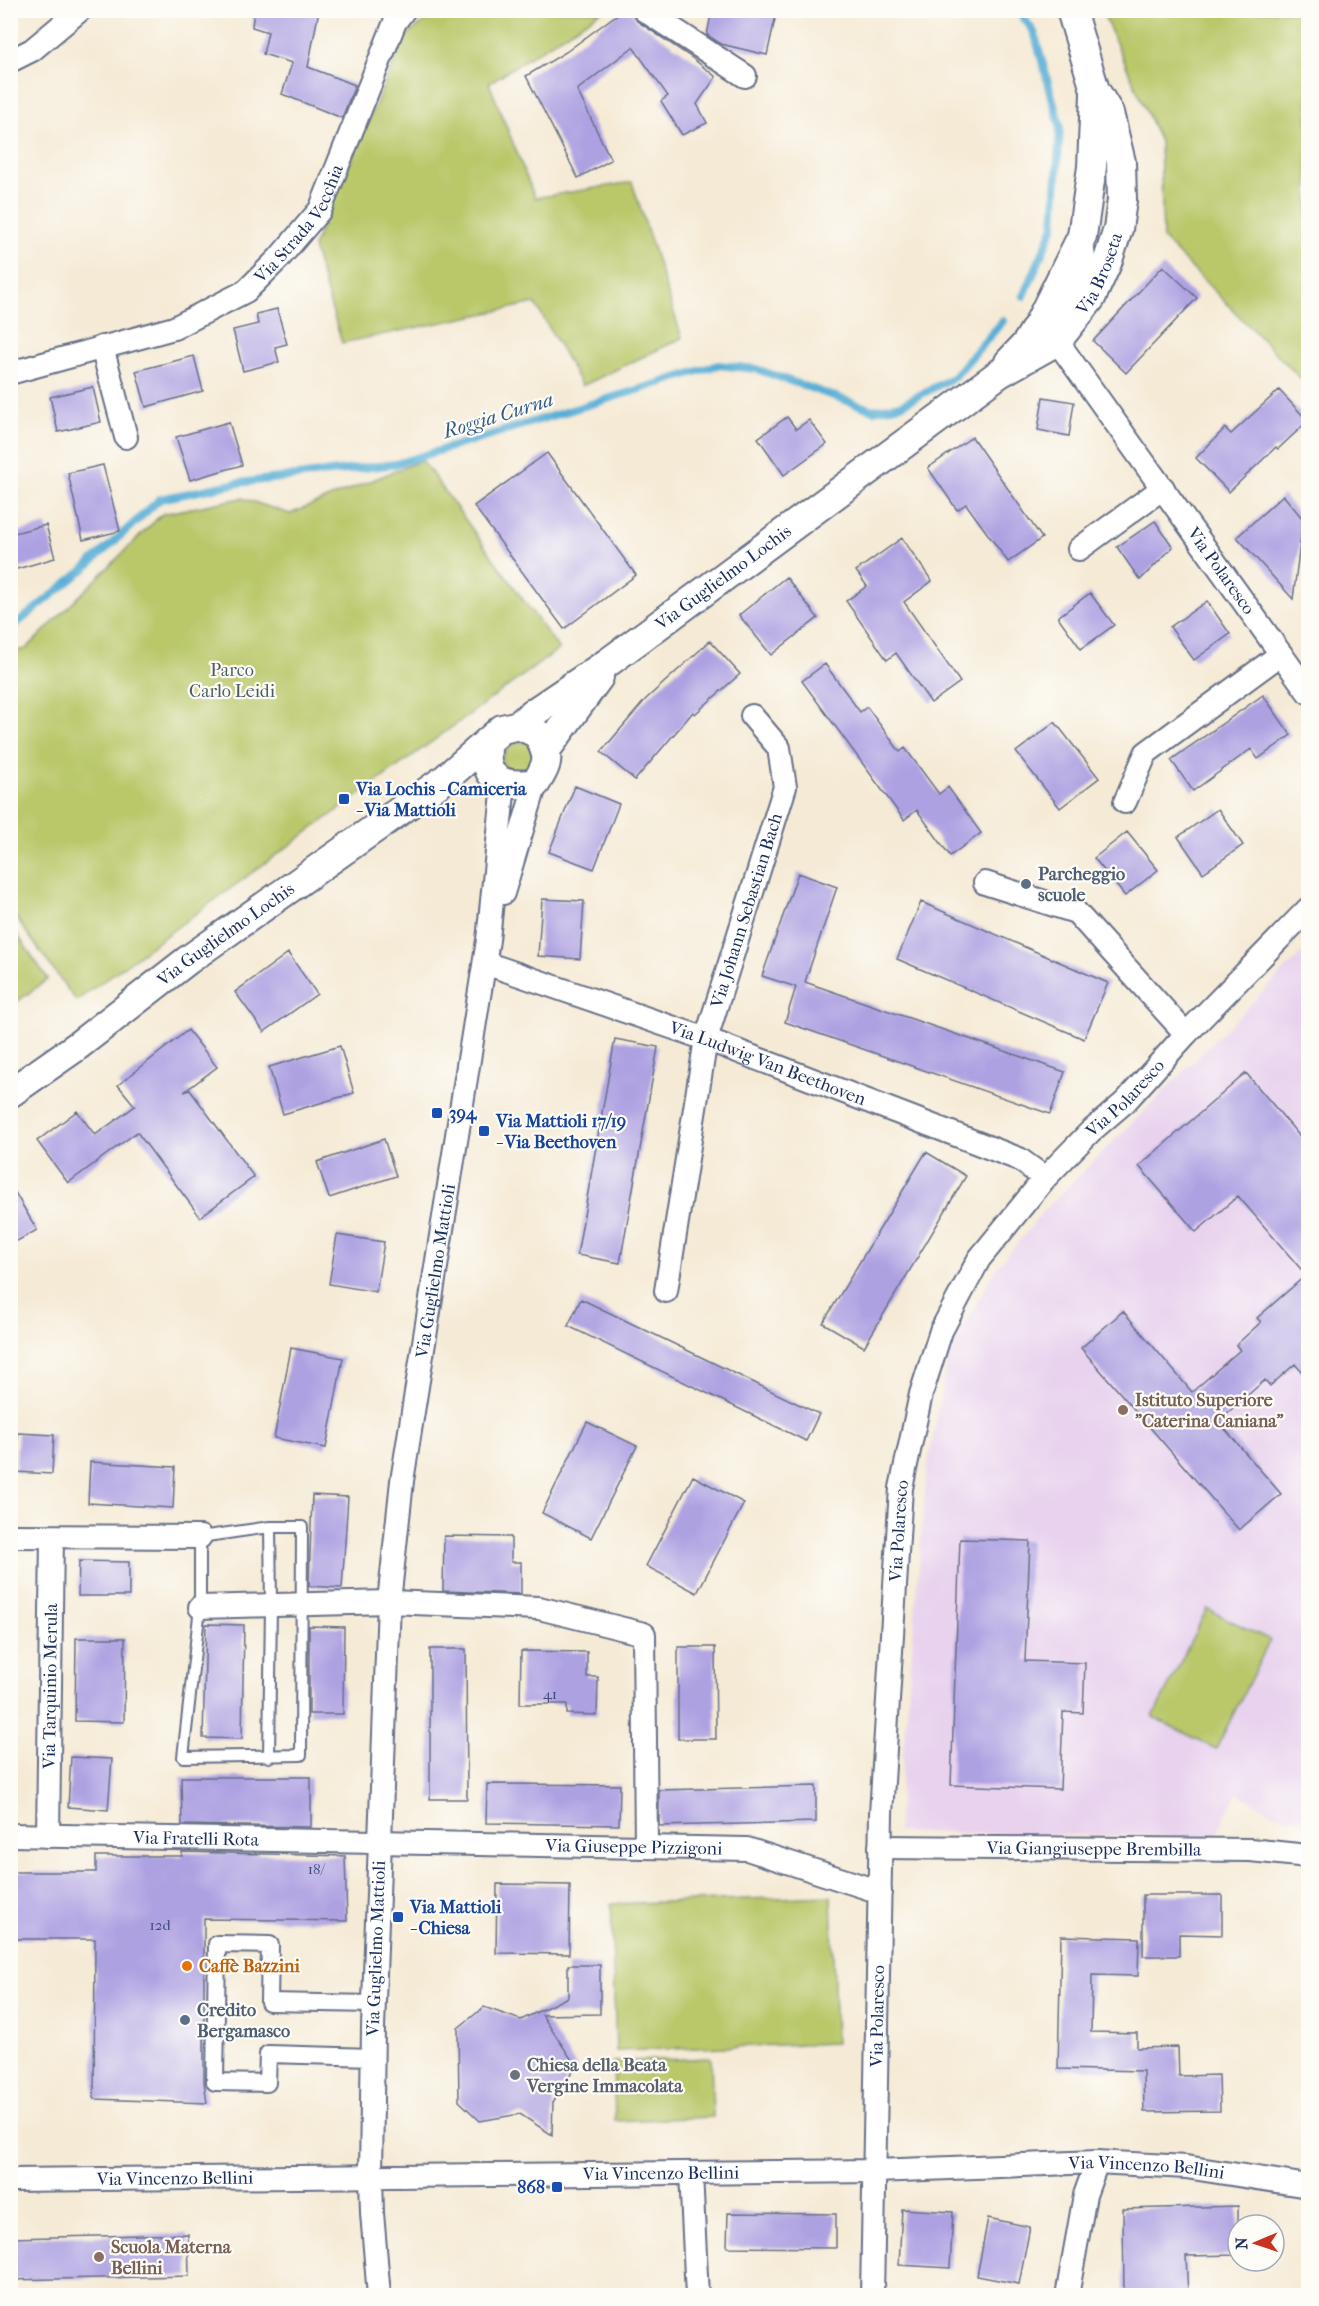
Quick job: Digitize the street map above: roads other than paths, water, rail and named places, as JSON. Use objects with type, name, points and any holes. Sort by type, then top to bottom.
[{"type":"street","points":[[10,61],[32,50],[80,10]]},
{"type":"street","name":"Via Strada Vecchia","points":[[10,372],[174,328],[246,291],[279,258],[320,210],[395,22],[404,10]]},
{"type":"street","points":[[644,10],[745,76]]},
{"type":"street","name":"Via Broseta","points":[[1048,332],[1091,298],[1119,229],[1122,200],[1121,162],[1109,112],[1095,90],[1071,10]]},
{"type":"street","name":"Via Broseta","points":[[1048,332],[1082,237],[1092,167],[1095,90]]},
{"type":"street","name":"Via Guglielmo Lochis","points":[[10,1093],[76,1047],[188,960],[445,779],[502,729],[519,726],[533,713],[610,661],[1000,373],[1048,332]]},
{"type":"street","name":"Via Polaresco","points":[[1048,332],[1163,488],[1297,660],[1308,692]]},
{"type":"street","points":[[102,347],[126,437]]},
{"type":"street","points":[[1079,549],[1163,488]]},
{"type":"street","points":[[1125,802],[1146,753],[1297,660]]},
{"type":"street","name":"Via Guglielmo Mattioli","points":[[488,940],[536,783],[547,765],[546,750],[610,661]]},
{"type":"street","name":"Via Johann Sebastian Bach","points":[[666,1291],[706,1039],[785,787],[779,748],[752,716]]},
{"type":"street","points":[[519,726],[538,734],[546,750]]},
{"type":"street","name":"Via Guglielmo Mattioli","points":[[378,2295],[371,2175],[374,2004],[382,1842],[389,1602],[402,1481],[488,940],[498,779],[487,768],[485,756],[488,742]]},
{"type":"street","points":[[445,779],[498,779],[517,786],[536,783]]},
{"type":"street","points":[[985,883],[1076,912],[1186,1034]]},
{"type":"street","name":"Via Polaresco","points":[[872,2295],[880,1847],[901,1488],[921,1394],[941,1331],[979,1259],[1045,1178],[1090,1132],[1125,1102],[1186,1034],[1307,914]]},
{"type":"street","name":"Via Ludwig Van Beethoven","points":[[484,963],[706,1039],[1019,1159],[1045,1178]]},
{"type":"street","points":[[10,1536],[200,1537]]},
{"type":"street","name":"Via Tarquinio Merula","points":[[48,1836],[52,1537]]},
{"type":"street","points":[[200,1607],[389,1602],[538,1608],[644,1634],[645,1846]]},
{"type":"street","name":"Via Fratelli Rota","points":[[10,1835],[382,1842]]},
{"type":"street","name":"Via Giuseppe Pizzigoni","points":[[382,1842],[747,1849],[880,1892]]},
{"type":"street","name":"Via Giangiuseppe Brembilla","points":[[880,1847],[1250,1850],[1308,1856]]},
{"type":"street","points":[[373,2057],[268,2054],[267,2083],[214,2082],[217,1944],[270,1945],[269,2002],[374,2004]]},
{"type":"street","points":[[1067,2295],[1085,2194],[1097,2162]]},
{"type":"street","name":"Via Vincenzo Bellini","points":[[10,2180],[876,2171],[1097,2162],[1186,2167],[1308,2186]]},
{"type":"street","points":[[691,2173],[697,2295]]},
{"type":"lane","points":[[269,1757],[270,1527]]},
{"type":"lane","points":[[270,1527],[302,1527],[301,1755],[183,1757],[200,1607],[200,1537],[270,1527]]},
{"type":"waterway","name":"Roggia Curna","points":[[1018,10],[1034,32],[1060,126],[1054,226],[1024,296]]},
{"type":"waterway","name":"Roggia Curna","points":[[10,629],[82,571],[160,499],[238,483],[396,464],[718,365],[756,369],[873,410],[901,405],[954,377],[1003,321]]},
{"type":"place","name":"Via Lochis - Camiceria - Via Mattioli","points":[[344,799]]},
{"type":"place","name":"Parcheggio scuole","points":[[1026,884]]},
{"type":"place","name":"394","points":[[437,1113]]},
{"type":"place","name":"Via Mattioli 17/19 - Via Beethoven","points":[[484,1131]]},
{"type":"place","name":"Istituto Superiore \"Caterina Caniana\"","points":[[1123,1410]]},
{"type":"place","name":"Via Mattioli - Chiesa","points":[[398,1917]]},
{"type":"place","name":"Caffè Bazzini","points":[[187,1966]]},
{"type":"place","name":"Credito Bergamasco","points":[[185,2020]]},
{"type":"place","name":"Chiesa della Beata Vergine Immacolata","points":[[515,2075]]},
{"type":"place","name":"868","points":[[557,2187]]},
{"type":"place","name":"Scuola Materna Bellini","points":[[99,2257]]},
{"type":"park label","name":"Parco Carlo Leidi","points":[[232,680]]}]
